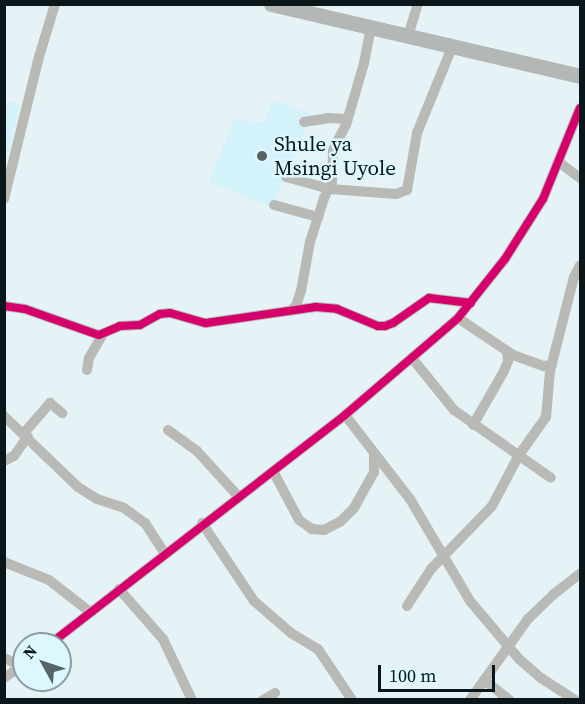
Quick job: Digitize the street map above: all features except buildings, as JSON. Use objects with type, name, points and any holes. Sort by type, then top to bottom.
[{"type":"highway","points":[[271,4],[580,76]]},
{"type":"street","points":[[4,199],[39,57],[55,4]]},
{"type":"street","points":[[408,36],[418,4]]},
{"type":"street","points":[[290,311],[296,306],[302,291],[318,217],[330,189],[333,150],[347,119],[364,63],[371,27]]},
{"type":"street","points":[[286,177],[330,189],[403,194],[407,190],[417,133],[453,45]]},
{"type":"street","points":[[66,632],[202,523],[345,415],[458,318],[527,226],[560,163],[580,108]]},
{"type":"street","points":[[304,122],[328,118],[347,119]]},
{"type":"street","points":[[560,163],[580,178]]},
{"type":"street","points":[[274,205],[318,217]]},
{"type":"street","points":[[407,606],[426,575],[492,506],[519,455],[548,411],[552,365],[574,277],[580,265]]},
{"type":"street","points":[[4,306],[25,309],[93,334],[103,334],[120,326],[141,326],[160,314],[170,313],[206,323],[308,307],[337,309],[385,326],[429,298],[471,303]]},
{"type":"street","points":[[458,318],[507,352],[544,366],[552,365]]},
{"type":"street","points":[[87,370],[89,358],[103,334]]},
{"type":"street","points":[[473,424],[504,371],[508,360],[507,352]]},
{"type":"street","points":[[412,358],[447,403],[473,424],[551,478]]},
{"type":"street","points":[[4,461],[14,456],[26,434],[50,403],[62,413]]},
{"type":"street","points":[[345,415],[417,509],[466,596],[519,659],[541,678],[575,699]]},
{"type":"street","points":[[4,416],[26,434],[78,487],[97,499],[124,508],[145,523],[165,554]]},
{"type":"street","points":[[168,430],[197,451],[238,496]]},
{"type":"street","points":[[273,471],[299,520],[312,530],[324,530],[340,522],[354,508],[374,472],[374,453]]},
{"type":"street","points":[[202,523],[254,601],[291,633],[318,649],[352,699]]},
{"type":"street","points":[[4,562],[49,580],[90,612]]},
{"type":"street","points":[[470,699],[508,644],[541,606],[580,574]]},
{"type":"street","points":[[119,589],[164,639],[192,699]]},
{"type":"street","points":[[484,680],[510,699]]},
{"type":"street","points":[[263,699],[275,693]]},
{"type":"shaded area","points":[[5,101],[20,104],[8,154],[5,153]]},
{"type":"shaded area","points":[[273,101],[311,114],[272,207],[209,182],[234,120],[263,122]]},
{"type":"cycle path","points":[[65,632],[345,415],[458,318],[505,259],[543,199],[580,108]]},
{"type":"cycle path","points":[[4,306],[25,309],[99,335],[120,326],[140,325],[160,314],[170,313],[206,323],[316,307],[337,309],[378,326],[385,326],[429,298],[471,303]]},
{"type":"place","name":"Shule ya Msingi Uyole","points":[[262,156]]}]
